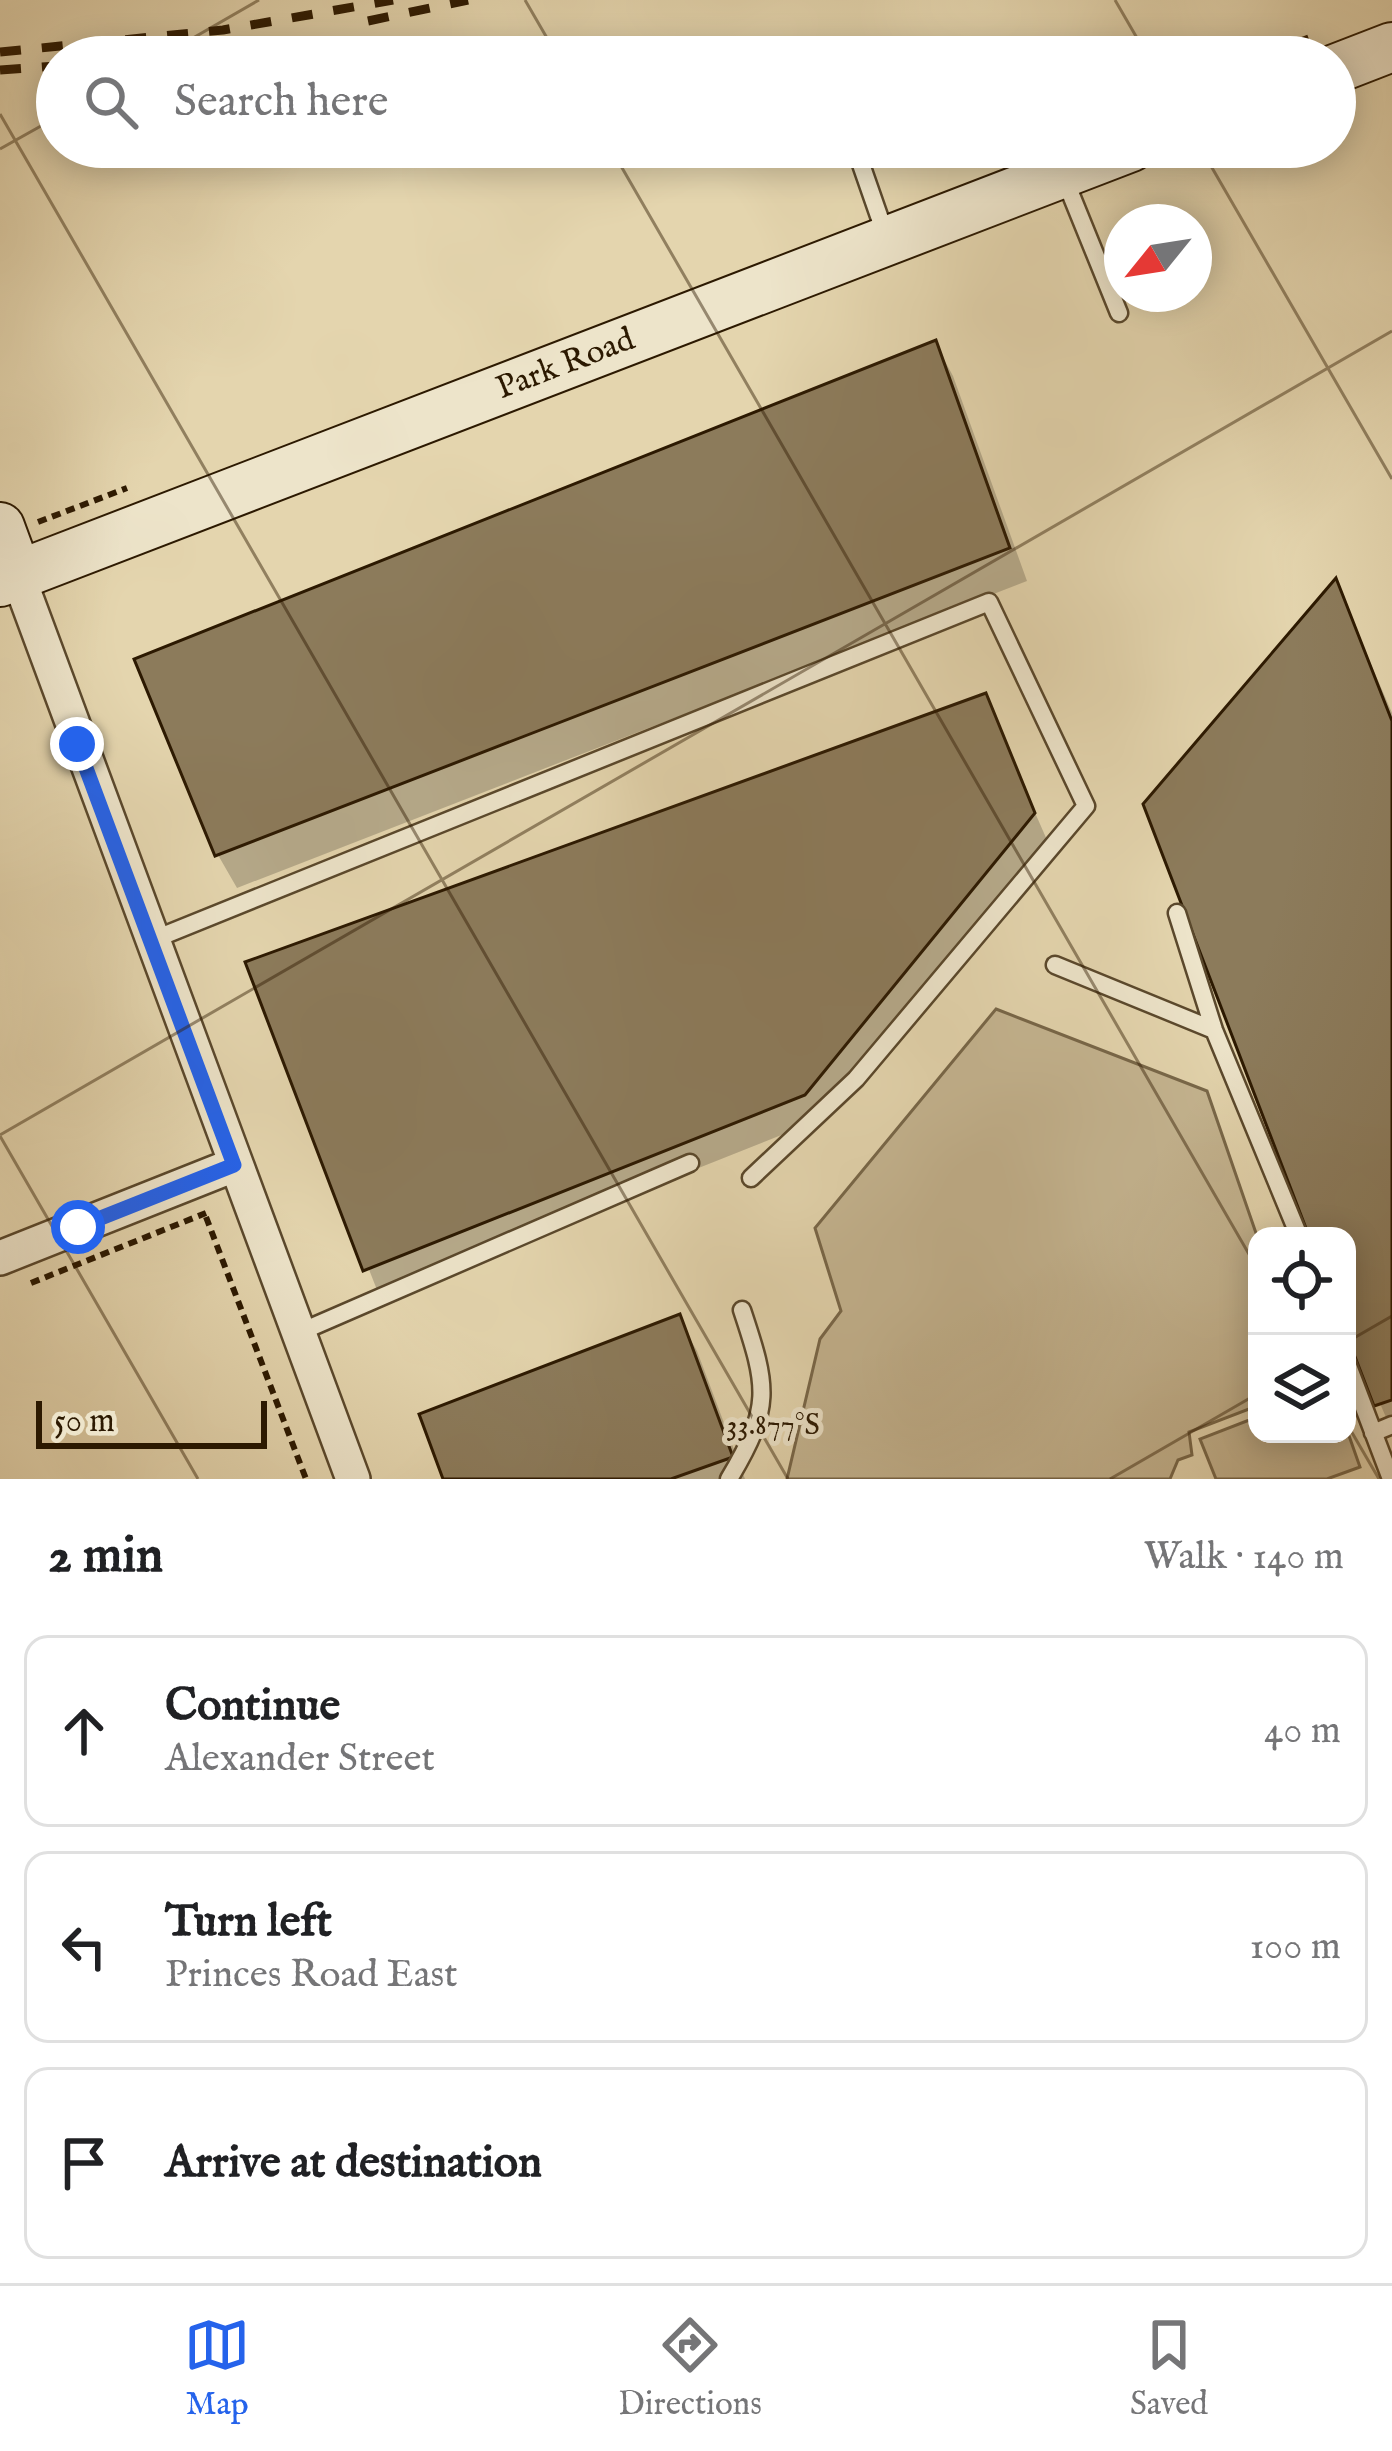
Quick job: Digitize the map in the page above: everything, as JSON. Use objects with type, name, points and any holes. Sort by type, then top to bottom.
[{"type":"main road","points":[[1356,61],[1392,47]]},
{"type":"main road","name":"Park Road","points":[[9,579],[1076,168]]},
{"type":"main road","points":[[0,527],[9,579]]},
{"type":"street","points":[[9,579],[353,1479]]},
{"type":"street","points":[[0,1258],[234,1165]]},
{"type":"lane","points":[[862,168],[887,240]]},
{"type":"lane","points":[[1063,173],[1119,313]]},
{"type":"lane","points":[[149,941],[989,602],[1086,806],[856,1079],[751,1178]]},
{"type":"lane","points":[[1177,913],[1214,1030],[1295,1227]]},
{"type":"lane","points":[[1055,964],[1214,1030]]},
{"type":"lane","points":[[298,1333],[690,1163]]},
{"type":"lane","points":[[729,1479],[758,1432],[764,1376],[742,1310]]},
{"type":"lane","points":[[1356,1387],[1391,1479]]},
{"type":"lane","points":[[1373,1432],[1392,1426]]},
{"type":"path","points":[[21,1287],[206,1213],[306,1479]]},
{"type":"shaded area","points":[[996,1009],[1207,1091],[1254,1227],[1248,1227],[1248,1409],[1189,1432],[1192,1455],[1178,1460],[1170,1479],[787,1479],[820,1339],[841,1311],[815,1228]]},
{"type":"shaded area","points":[[1248,1420],[1248,1443],[1352,1443],[1360,1467],[1327,1479],[1216,1479],[1200,1439]]},
{"type":"building","points":[[936,340],[1010,548],[215,856],[134,659]]},
{"type":"building","points":[[1336,578],[1392,721],[1392,1400],[1374,1406],[1356,1359],[1356,1227],[1306,1227],[1143,804]]},
{"type":"building","points":[[986,693],[1035,813],[805,1095],[363,1271],[245,962]]},
{"type":"building","points":[[680,1314],[733,1457],[671,1479],[443,1479],[419,1414]]},
{"type":"railway","points":[[162,36],[393,0]]},
{"type":"railway","points":[[368,21],[468,0]]},
{"type":"railway","points":[[0,52],[36,48]]},
{"type":"railway","points":[[0,70],[36,67]]},
{"type":"route","points":[[77,744],[234,1165],[78,1227]]}]
